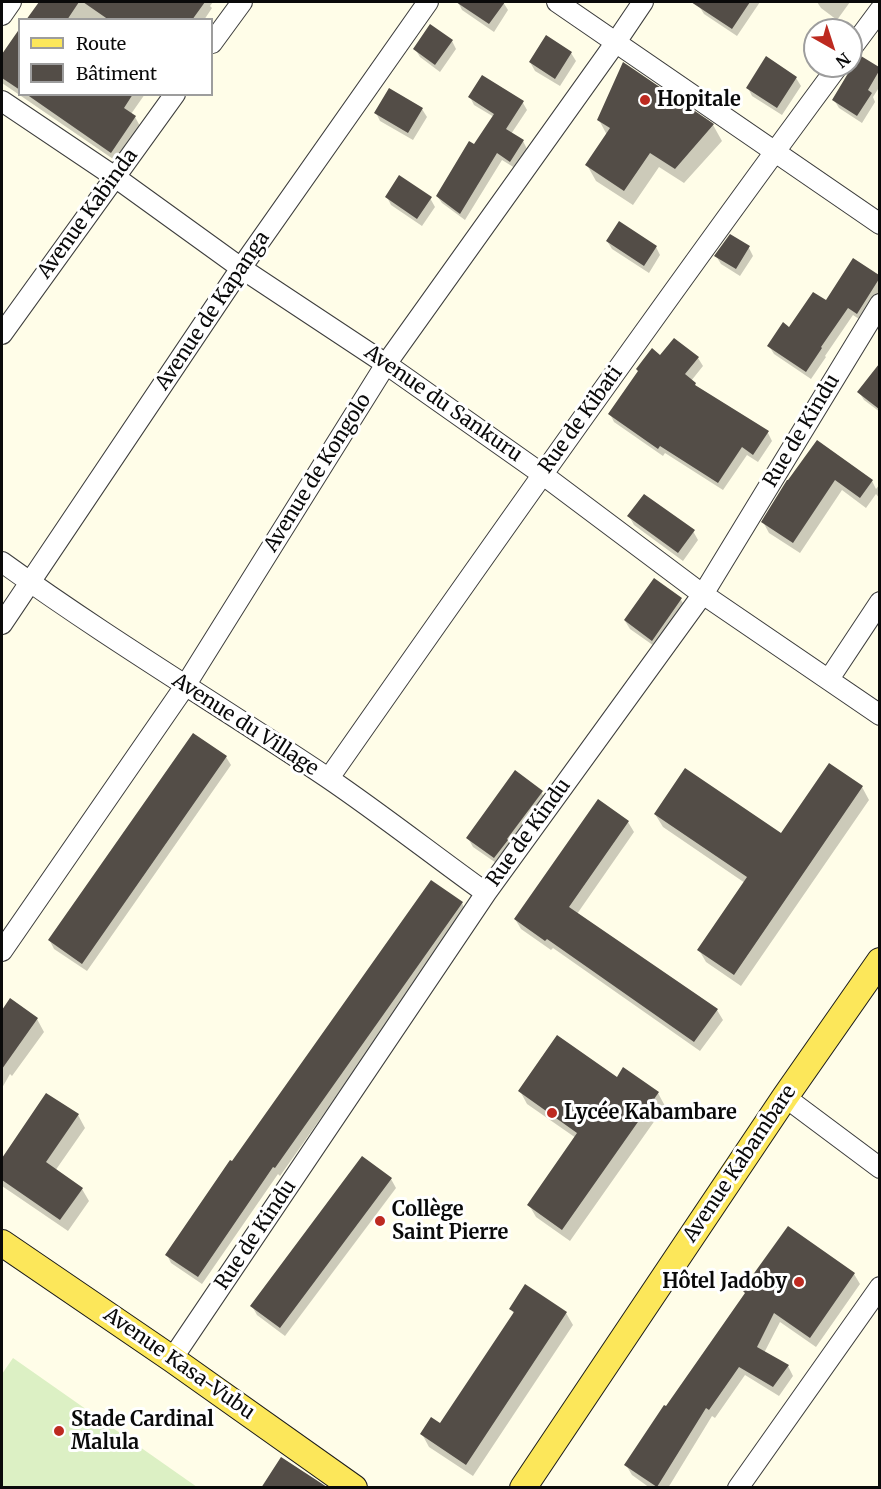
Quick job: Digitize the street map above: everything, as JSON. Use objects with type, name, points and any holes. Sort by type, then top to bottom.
[{"type":"main road","name":"Avenue Kabambare","points":[[523,1488],[879,961]]},
{"type":"main road","name":"Avenue Kasa-Vubu","points":[[2,1243],[172,1359],[354,1488]]},
{"type":"street","points":[[2,15],[11,2]]},
{"type":"street","points":[[213,42],[242,2]]},
{"type":"street","name":"Avenue de Kapanga","points":[[2,624],[241,268],[429,2]]},
{"type":"street","points":[[557,2],[879,224]]},
{"type":"street","name":"Avenue de Kongolo","points":[[2,951],[185,686],[387,364],[643,2]]},
{"type":"street","points":[[863,32],[879,10]]},
{"type":"street","name":"Rue de Kibati","points":[[328,778],[542,474],[829,78]]},
{"type":"street","name":"Avenue Kabinda","points":[[2,334],[174,96]]},
{"type":"street","name":"Avenue du Sankuru","points":[[2,101],[115,177],[241,268],[387,364],[542,474],[702,594],[879,715]]},
{"type":"street","name":"Rue de Kindu","points":[[172,1359],[486,893],[702,594],[879,304]]},
{"type":"street","name":"Avenue du Village","points":[[2,562],[185,686],[328,778],[486,893]]},
{"type":"street","points":[[829,680],[879,602]]},
{"type":"street","points":[[785,1097],[879,1168]]},
{"type":"street","points":[[738,1488],[879,1287]]},
{"type":"green space","name":"Stade Cardinal Malula","points":[[13,1358],[197,1487],[2,1487],[2,1374]]},
{"type":"building","points":[[39,2],[79,2],[68,18],[27,18]]},
{"type":"building","points":[[83,2],[205,2],[193,18],[106,18]]},
{"type":"building","points":[[456,2],[505,2],[489,24]]},
{"type":"building","points":[[691,2],[750,2],[732,29]]},
{"type":"building","points":[[430,24],[453,40],[435,65],[413,49]]},
{"type":"building","points":[[18,31],[18,89],[2,78],[2,54]]},
{"type":"building","points":[[546,35],[572,52],[555,79],[529,62]]},
{"type":"building","points":[[766,56],[797,77],[777,108],[746,88]]},
{"type":"building","points":[[863,57],[879,67],[868,90],[872,93],[857,116],[832,100],[845,78],[863,78]]},
{"type":"building","name":"Hopitale","points":[[623,62],[714,124],[675,169],[650,153],[624,191],[585,165],[610,128],[597,120]]},
{"type":"building","points":[[482,75],[524,101],[506,129],[524,140],[510,162],[497,153],[460,214],[436,196],[469,141],[474,144],[494,114],[468,97]]},
{"type":"building","points":[[389,88],[423,108],[408,133],[374,113]]},
{"type":"building","points":[[29,96],[132,96],[124,108],[136,116],[111,153]]},
{"type":"building","points":[[399,175],[432,197],[417,219],[385,197]]},
{"type":"building","points":[[619,221],[657,246],[644,266],[606,241]]},
{"type":"building","points":[[730,234],[750,246],[736,269],[714,256]]},
{"type":"building","points":[[853,258],[879,275],[879,279],[857,314],[848,308],[806,372],[767,346],[783,322],[789,327],[813,292],[826,300]]},
{"type":"building","points":[[674,338],[699,357],[685,374],[696,383],[695,385],[769,431],[753,455],[742,447],[718,483],[660,446],[658,449],[608,414],[652,348],[660,355]]},
{"type":"building","points":[[879,364],[879,409],[857,392]]},
{"type":"building","points":[[817,440],[873,480],[860,498],[835,480],[793,543],[761,522],[787,480]]},
{"type":"building","points":[[644,494],[695,530],[678,553],[627,516]]},
{"type":"building","points":[[654,578],[682,598],[652,641],[624,620]]},
{"type":"building","points":[[193,733],[227,756],[82,964],[48,940]]},
{"type":"building","points":[[829,763],[863,786],[734,975],[697,950],[747,877],[654,814],[685,768],[781,833]]},
{"type":"building","points":[[515,770],[543,791],[494,858],[466,838]]},
{"type":"building","points":[[598,799],[629,821],[569,907],[718,1009],[694,1042],[547,939],[545,941],[514,919]]},
{"type":"building","points":[[431,880],[463,902],[275,1168],[273,1167],[198,1277],[165,1255],[230,1160],[232,1161]]},
{"type":"building","points":[[10,998],[38,1018],[2,1069],[2,1010]]},
{"type":"building","points":[[557,1035],[617,1077],[623,1067],[659,1092],[562,1230],[527,1205],[577,1133],[518,1091]]},
{"type":"building","points":[[46,1093],[79,1114],[46,1162],[83,1188],[60,1220],[2,1180],[2,1158]]},
{"type":"building","points":[[362,1156],[392,1178],[280,1328],[250,1306]]},
{"type":"building","points":[[788,1226],[855,1273],[810,1338],[774,1313],[757,1347],[789,1365],[773,1387],[739,1367],[709,1410],[706,1408],[657,1487],[624,1465],[664,1405],[666,1406],[745,1293],[742,1290]]},
{"type":"building","points":[[525,1284],[567,1312],[466,1465],[420,1434],[431,1417],[440,1423],[514,1312],[509,1309]]},
{"type":"building","points":[[281,1457],[327,1487],[327,1488],[261,1488]]},
{"type":"place","name":"Hopitale","points":[[645,100]]},
{"type":"place","name":"Lycée Kabambare","points":[[552,1113]]},
{"type":"place","name":"Collège Saint Pierre","points":[[380,1221]]},
{"type":"place","name":"Hôtel Jadoby","points":[[799,1282]]},
{"type":"place","name":"Stade Cardinal Malula","points":[[59,1431]]}]
